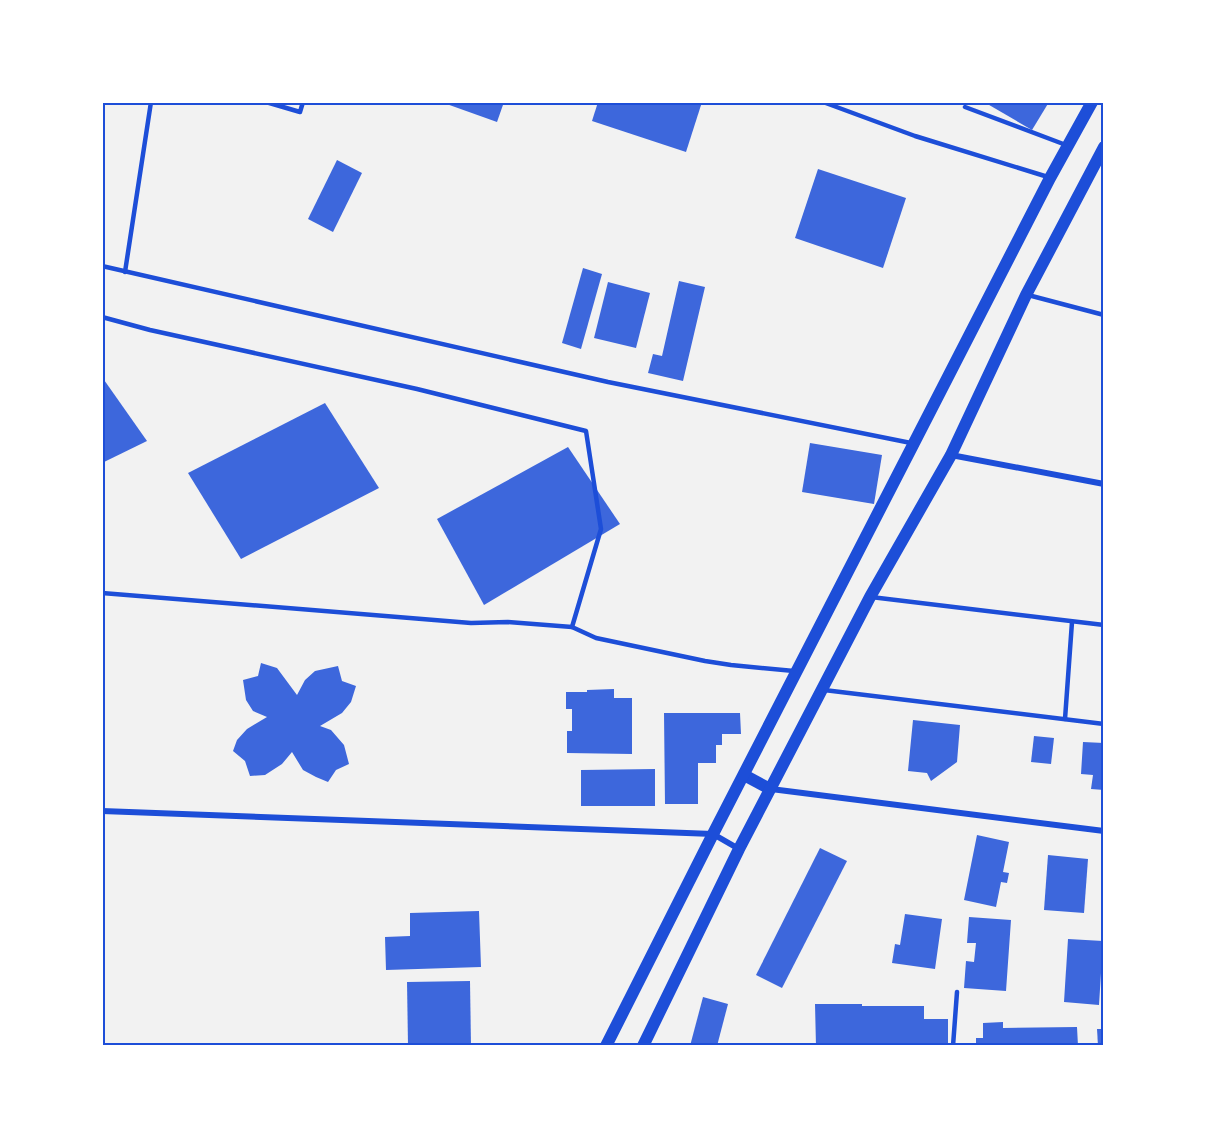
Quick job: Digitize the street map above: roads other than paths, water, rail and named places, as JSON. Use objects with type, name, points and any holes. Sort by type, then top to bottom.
[{"type":"main road","points":[[606,1046],[1050,178],[1092,102]]},
{"type":"main road","points":[[643,1046],[739,849],[870,597],[951,455],[1026,295],[1104,147]]},
{"type":"main road","points":[[744,775],[771,789]]},
{"type":"street","points":[[951,455],[1104,484]]},
{"type":"street","points":[[771,789],[1104,831]]},
{"type":"street","points":[[102,811],[713,834],[739,849]]},
{"type":"lane","points":[[125,272],[152,102]]},
{"type":"lane","points":[[266,102],[300,112],[303,102]]},
{"type":"lane","points":[[823,102],[915,136],[1050,178]]},
{"type":"lane","points":[[965,108],[1069,146]]},
{"type":"lane","points":[[102,266],[608,382],[914,443]]},
{"type":"lane","points":[[1026,295],[1104,315]]},
{"type":"lane","points":[[102,317],[586,431],[601,529],[572,627]]},
{"type":"lane","points":[[102,593],[471,623],[508,622],[572,627],[596,638],[705,661],[731,666],[797,671]]},
{"type":"lane","points":[[870,597],[1104,626]]},
{"type":"lane","points":[[1065,719],[1072,622]]},
{"type":"lane","points":[[822,690],[1104,724]]},
{"type":"lane","points":[[953,1046],[957,992]]}]
